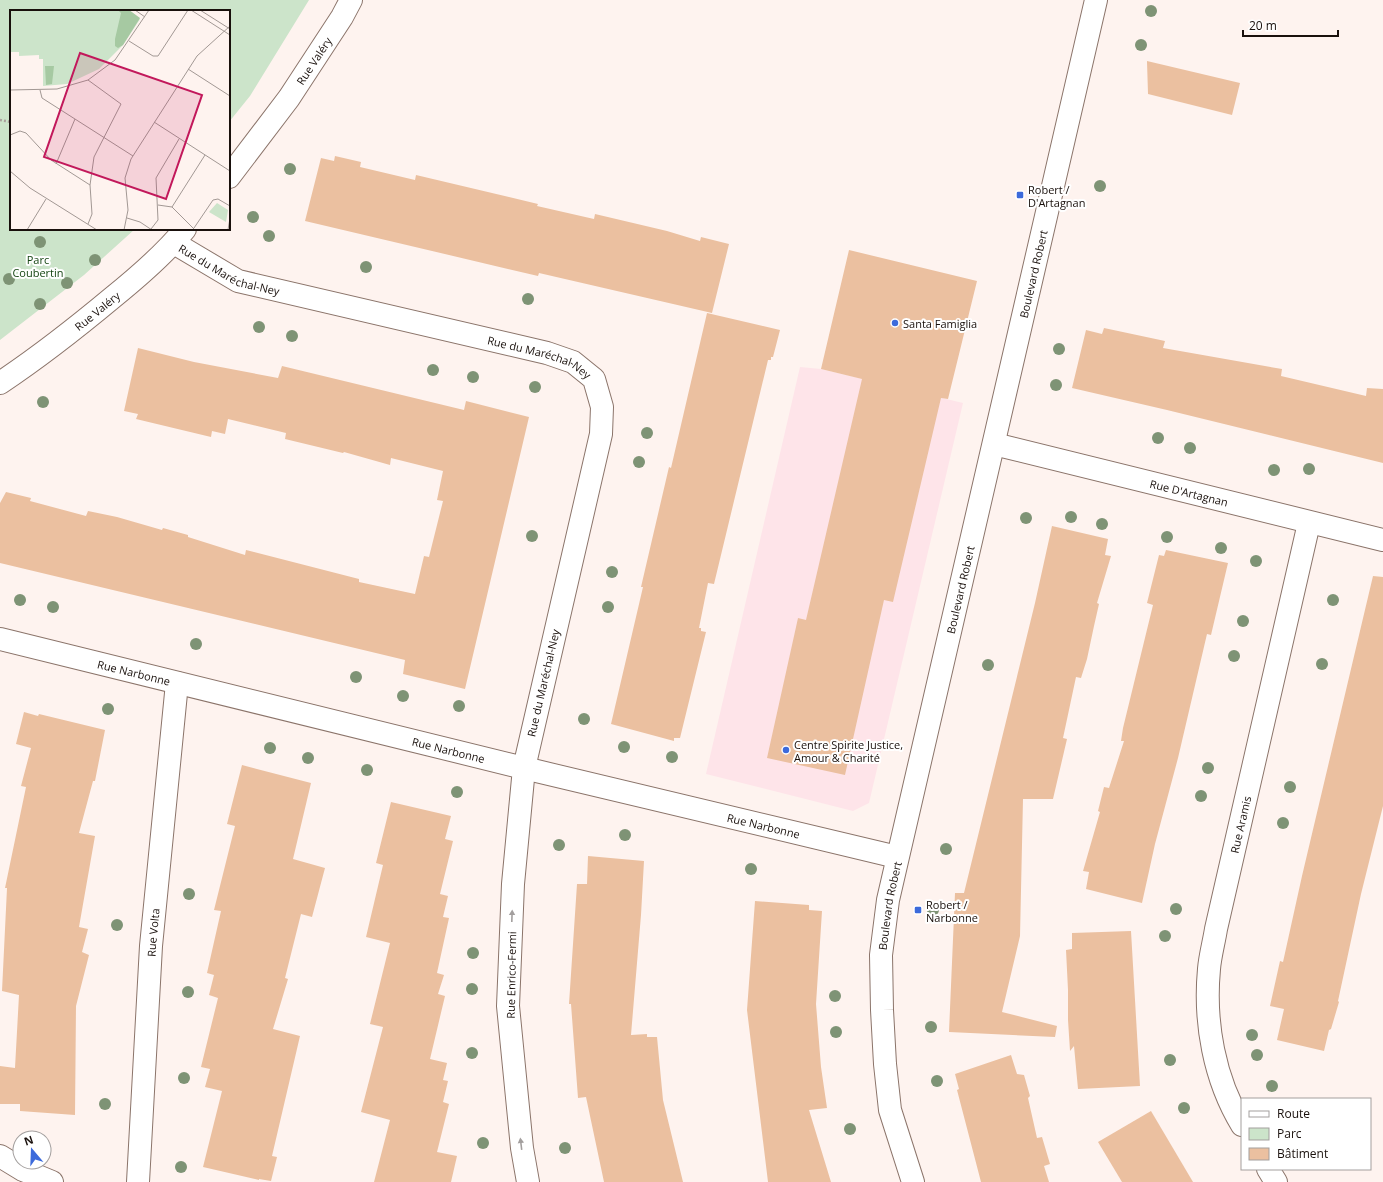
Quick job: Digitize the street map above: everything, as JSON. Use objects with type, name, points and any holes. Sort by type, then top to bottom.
[{"type":"street","name":"Rue Valéry","points":[[230,176],[289,98],[342,17],[351,0]]},
{"type":"street","name":"Boulevard Robert","points":[[913,1182],[890,1110],[885,1064],[881,955],[888,900],[1096,0]]},
{"type":"street","name":"Rue Valéry","points":[[0,383],[75,329],[133,281],[179,236]]},
{"type":"street","name":"Rue du Maréchal-Ney","points":[[179,236],[238,281],[547,353],[573,362],[594,379],[602,406],[601,434],[524,768]]},
{"type":"street","name":"Rue D'Artagnan","points":[[994,444],[1309,523],[1383,540]]},
{"type":"street","name":"Rue Aramis","points":[[1241,1123],[1231,1107],[1220,1076],[1212,1040],[1207,1003],[1209,967],[1309,523]]},
{"type":"street","name":"Rue Narbonne","points":[[0,639],[524,768],[898,857]]},
{"type":"street","name":"Rue Volta","points":[[138,1182],[151,946],[177,683]]},
{"type":"street","name":"Rue Enrico-Fermi","points":[[524,768],[513,884],[508,1006],[522,1148],[528,1182]]},
{"type":"street","points":[[0,1156],[23,1170],[52,1182]]},
{"type":"street","points":[[1269,1170],[1276,1182]]},
{"type":"path","points":[[0,120],[10,122]]},
{"type":"shaded area","points":[[800,367],[821,369],[963,403],[869,803],[853,811],[706,774]]},
{"type":"green space","name":"Parc Coubertin","points":[[0,0],[309,0],[250,96],[230,121],[230,10],[10,10],[10,230],[134,230],[84,275],[0,340]]},
{"type":"building","points":[[1147,61],[1240,83],[1232,115],[1148,94]]},
{"type":"building","points":[[335,156],[361,162],[360,167],[415,180],[416,175],[594,219],[595,214],[667,231],[700,241],[701,237],[729,244],[712,313],[539,273],[538,276],[305,221],[321,158],[334,161]]},
{"type":"building","points":[[849,250],[977,281],[948,399],[941,398],[893,602],[884,600],[845,775],[767,758],[798,618],[806,620],[862,379],[821,369]]},
{"type":"building","points":[[707,313],[780,330],[773,357],[771,357],[771,360],[768,360],[714,584],[708,583],[699,628],[701,628],[701,631],[706,632],[680,738],[674,738],[674,741],[611,724],[669,467],[671,468]]},
{"type":"building","points":[[1104,328],[1165,341],[1163,348],[1282,369],[1281,376],[1366,396],[1367,388],[1383,389],[1383,463],[1072,388],[1086,330],[1102,334]]},
{"type":"building","points":[[138,348],[194,362],[278,378],[282,366],[464,410],[466,401],[529,417],[465,689],[403,674],[405,660],[0,563],[0,503],[6,492],[31,498],[30,501],[86,516],[88,511],[117,517],[162,530],[163,528],[188,535],[188,537],[245,555],[246,550],[359,579],[359,582],[415,594],[424,556],[429,557],[443,501],[437,500],[443,471],[391,458],[390,465],[344,452],[285,439],[286,433],[228,419],[225,434],[212,431],[211,437],[136,419],[138,414],[124,411]]},
{"type":"building","points":[[1052,526],[1108,539],[1105,555],[1111,556],[1097,603],[1099,604],[1087,659],[1081,678],[1076,677],[1063,738],[1067,739],[1053,799],[1023,799],[1020,936],[1002,1012],[1057,1026],[1055,1037],[949,1032],[955,893],[964,893],[1035,603]]},
{"type":"building","points":[[1166,550],[1228,563],[1211,635],[1207,634],[1178,758],[1155,844],[1142,903],[1086,889],[1089,872],[1083,871],[1100,812],[1098,811],[1104,787],[1109,788],[1124,741],[1121,741],[1123,728],[1153,605],[1147,603],[1159,555],[1164,556]]},
{"type":"building","points":[[1373,576],[1383,577],[1383,806],[1361,894],[1339,1002],[1331,1029],[1329,1030],[1324,1051],[1277,1040],[1284,1009],[1270,1006],[1280,961],[1283,962]]},
{"type":"building","points":[[24,712],[38,716],[39,714],[105,730],[95,781],[93,781],[79,833],[95,836],[79,927],[88,929],[82,952],[89,955],[76,1006],[75,1115],[20,1111],[20,1104],[0,1104],[0,1066],[15,1068],[19,995],[2,991],[7,888],[5,888],[26,787],[21,786],[31,748],[16,744]]},
{"type":"building","points":[[242,765],[311,783],[293,859],[325,868],[312,917],[301,914],[285,978],[288,979],[273,1029],[300,1036],[272,1156],[277,1157],[271,1181],[259,1180],[203,1167],[222,1091],[205,1087],[210,1069],[201,1067],[218,998],[209,995],[214,975],[207,973],[221,911],[214,910],[235,826],[227,824]]},
{"type":"building","points":[[391,802],[451,816],[445,839],[453,841],[440,894],[448,896],[443,917],[449,918],[437,973],[444,975],[438,994],[445,996],[430,1059],[447,1063],[443,1080],[448,1081],[443,1102],[449,1104],[437,1152],[457,1156],[451,1182],[374,1182],[390,1120],[361,1112],[383,1027],[370,1024],[390,943],[366,937],[383,865],[376,863]]},
{"type":"building","points":[[588,856],[644,861],[631,1035],[647,1034],[647,1037],[657,1037],[663,1100],[683,1182],[604,1182],[586,1097],[578,1098],[571,1004],[569,1004],[577,884],[587,884]]},
{"type":"building","points":[[755,901],[809,905],[809,910],[822,911],[816,1004],[821,1067],[827,1108],[809,1110],[831,1182],[768,1182],[747,1010]]},
{"type":"building","points":[[1131,931],[1140,1086],[1078,1089],[1074,1046],[1070,1051],[1066,950],[1072,949],[1072,933]]},
{"type":"building","points":[[1011,1055],[1017,1074],[1024,1075],[1030,1096],[1028,1098],[1037,1138],[1042,1137],[1050,1164],[1044,1166],[1049,1182],[981,1182],[957,1090],[959,1089],[955,1074]]},
{"type":"building","points":[[1151,1111],[1193,1182],[1122,1182],[1098,1142]]},
{"type":"place","name":"Robert / D'Artagnan","points":[[1020,195]]},
{"type":"place","name":"Santa Famiglia","points":[[895,323]]},
{"type":"place","name":"Centre Spirite Justice, Amour & Charité","points":[[786,750]]},
{"type":"place","name":"Robert / Narbonne","points":[[918,910]]}]
